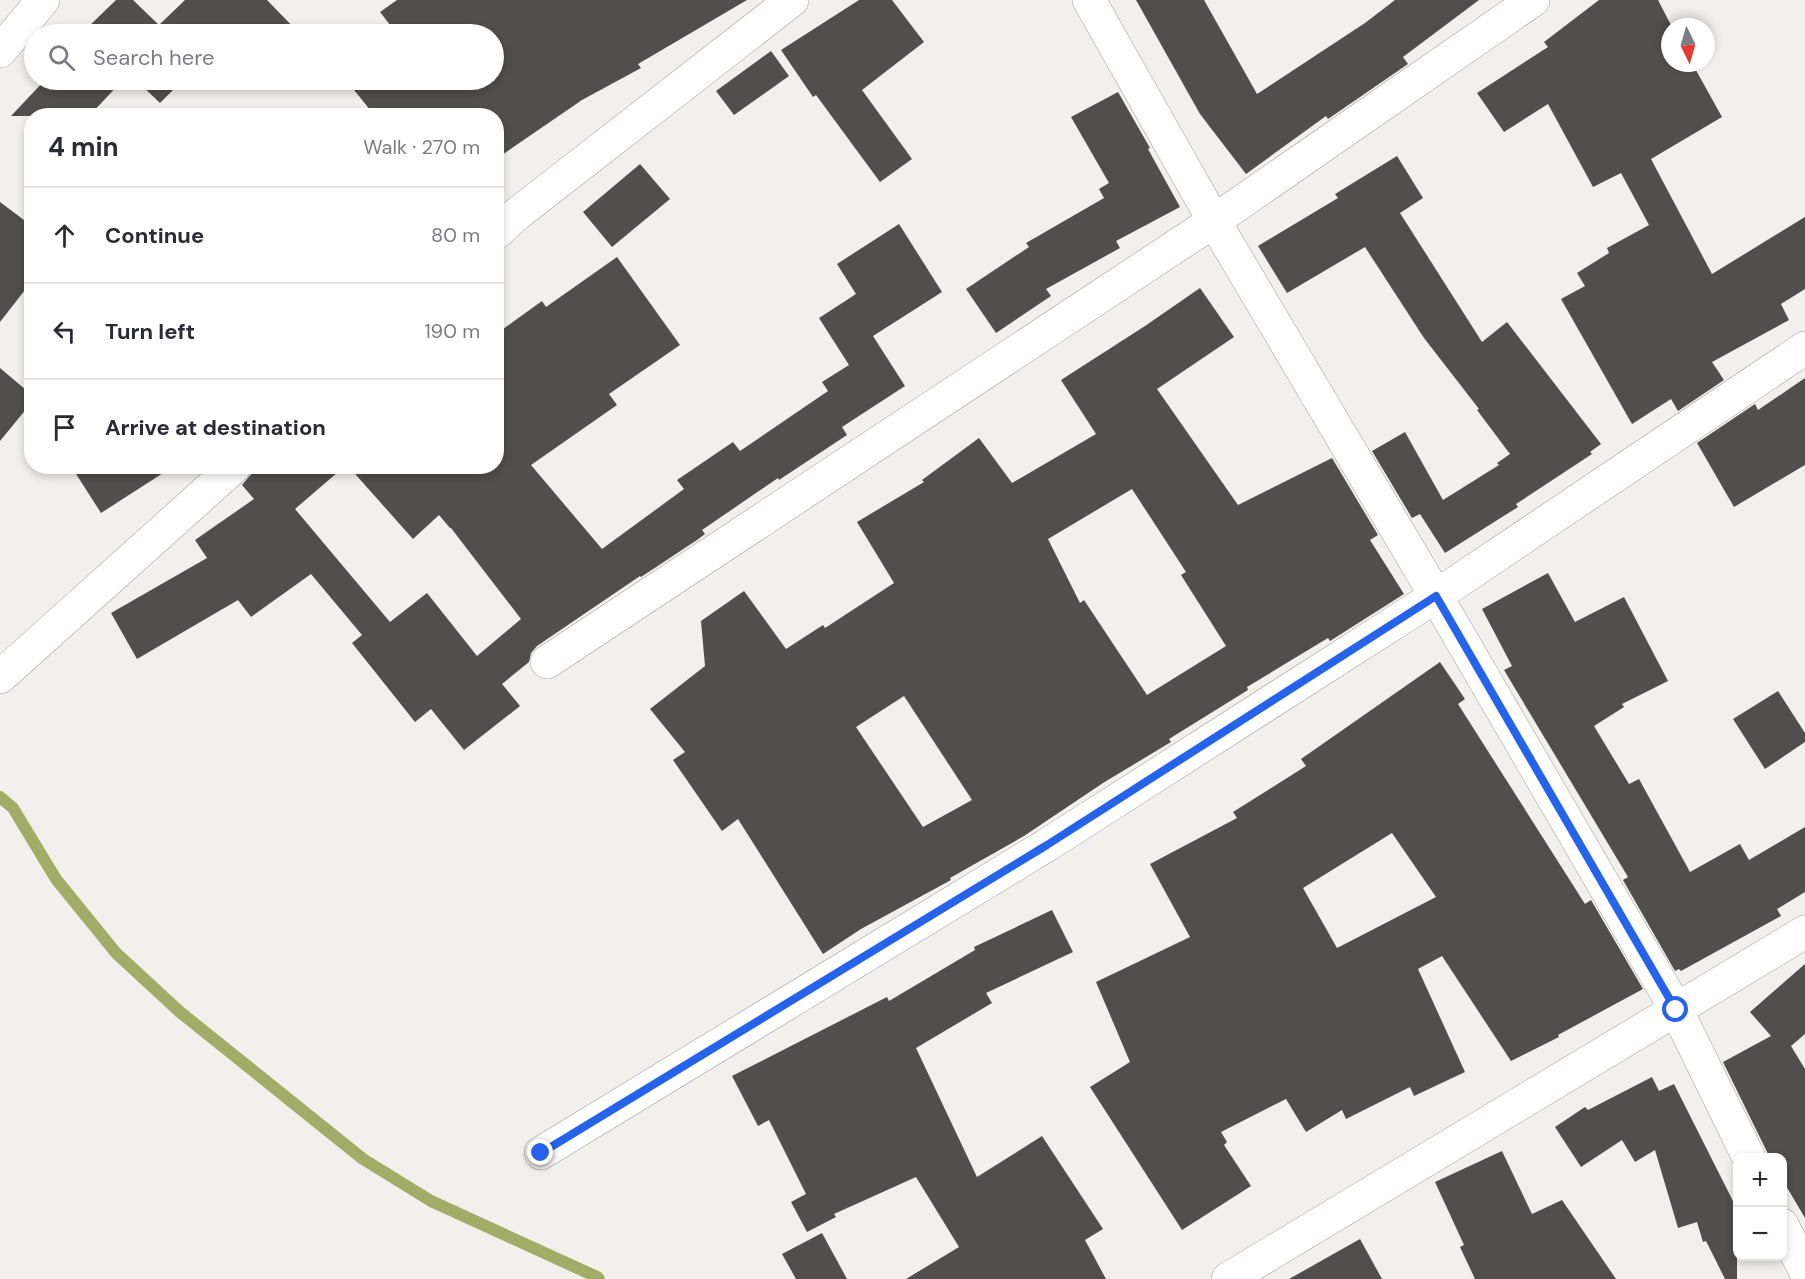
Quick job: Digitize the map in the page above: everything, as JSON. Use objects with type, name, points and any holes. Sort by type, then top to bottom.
[{"type":"street","points":[[0,51],[43,0]]},
{"type":"street","points":[[504,225],[792,0]]},
{"type":"street","points":[[1089,0],[1214,220],[1436,596],[1676,1010],[1747,1153]]},
{"type":"street","points":[[547,662],[1214,220],[1533,0]]},
{"type":"street","points":[[541,1153],[1047,845],[1436,596],[1805,348]]},
{"type":"street","points":[[0,677],[226,474]]},
{"type":"street","points":[[1228,1279],[1805,932]]},
{"type":"street","points":[[1787,1235],[1805,1270]]},
{"type":"building","points":[[116,0],[133,0],[158,24],[91,24]]},
{"type":"building","points":[[185,0],[267,0],[290,24],[160,24]]},
{"type":"building","points":[[397,0],[747,0],[638,64],[641,68],[582,100],[504,154],[504,108],[369,108],[354,90],[504,90],[504,24],[389,24],[380,12]]},
{"type":"building","points":[[859,0],[892,0],[924,42],[862,90],[912,159],[880,182],[816,95],[813,97],[781,50]]},
{"type":"building","points":[[1136,0],[1204,0],[1257,94],[1365,23],[1395,0],[1479,0],[1403,57],[1408,64],[1328,119],[1326,116],[1246,174],[1200,114]]},
{"type":"building","points":[[1599,0],[1658,0],[1667,18],[1661,18],[1661,72],[1697,72],[1722,117],[1651,159],[1712,274],[1805,217],[1805,289],[1781,304],[1789,320],[1712,362],[1724,380],[1678,411],[1671,399],[1632,424],[1561,299],[1585,286],[1577,273],[1609,253],[1607,248],[1649,225],[1621,173],[1593,187],[1548,104],[1504,132],[1477,93],[1548,47],[1544,42]]},
{"type":"building","points":[[771,51],[789,76],[734,115],[716,91]]},
{"type":"building","points":[[36,90],[114,90],[97,108],[24,108],[24,116],[11,116]]},
{"type":"building","points":[[146,90],[173,90],[160,103]]},
{"type":"building","points":[[1118,92],[1180,207],[1116,241],[1120,248],[1046,289],[1051,296],[996,333],[966,289],[1029,247],[1026,243],[1104,198],[1099,189],[1109,183],[1071,117]]},
{"type":"building","points":[[1397,156],[1423,198],[1400,213],[1482,342],[1507,322],[1601,444],[1590,452],[1592,454],[1516,504],[1518,507],[1445,553],[1420,514],[1412,518],[1372,451],[1405,432],[1443,500],[1499,465],[1497,463],[1510,454],[1477,410],[1479,409],[1424,338],[1365,247],[1287,293],[1258,246],[1338,198],[1335,194]]},
{"type":"building","points":[[640,164],[670,199],[612,247],[583,212]]},
{"type":"building","points":[[0,202],[24,220],[24,291],[0,322]]},
{"type":"building","points":[[899,224],[942,292],[873,336],[905,386],[842,427],[847,435],[779,480],[778,478],[702,530],[705,534],[697,540],[537,646],[531,653],[529,662],[502,684],[520,706],[464,750],[431,709],[415,722],[352,643],[362,635],[311,574],[251,617],[238,600],[137,659],[111,613],[207,558],[195,540],[254,499],[242,485],[251,474],[336,474],[295,509],[390,622],[427,593],[477,656],[521,619],[439,515],[413,539],[355,474],[504,474],[504,328],[542,301],[546,307],[617,257],[680,345],[609,394],[617,405],[531,465],[602,549],[684,489],[677,480],[733,442],[740,451],[828,391],[822,382],[849,365],[819,318],[856,294],[837,264]]},
{"type":"building","points":[[1200,288],[1234,337],[1157,389],[1238,505],[1332,458],[1378,535],[1370,540],[1404,594],[1330,641],[1328,638],[1247,687],[1248,690],[1169,739],[1171,742],[1103,783],[1024,836],[950,878],[951,880],[861,929],[823,954],[738,819],[722,831],[673,760],[685,752],[650,709],[705,666],[701,621],[744,591],[786,649],[823,625],[825,628],[894,583],[857,522],[924,482],[922,480],[979,438],[1012,483],[1096,434],[1061,380]],"holes":[[[1132,489],[1186,572],[1181,575],[1226,646],[1147,695],[1084,600],[1080,603],[1048,539]],[[904,696],[972,800],[923,827],[856,727]]]},
{"type":"building","points":[[0,368],[24,388],[24,412],[0,441]]},
{"type":"building","points":[[1805,378],[1805,465],[1734,507],[1697,443],[1755,404],[1758,410]]},
{"type":"building","points":[[76,474],[162,474],[101,513]]},
{"type":"building","points":[[1548,573],[1575,622],[1624,597],[1668,681],[1622,704],[1624,707],[1594,726],[1629,784],[1639,779],[1690,872],[1740,844],[1749,860],[1805,827],[1805,892],[1777,909],[1781,916],[1681,971],[1679,969],[1675,971],[1623,880],[1628,877],[1504,670],[1512,666],[1482,609]]},
{"type":"building","points":[[1440,662],[1465,699],[1458,704],[1585,904],[1591,900],[1643,989],[1558,1035],[1559,1037],[1511,1061],[1442,956],[1418,969],[1465,1072],[1414,1096],[1410,1087],[1346,1119],[1342,1110],[1306,1132],[1286,1099],[1221,1132],[1227,1142],[1224,1145],[1251,1186],[1182,1230],[1090,1087],[1130,1062],[1096,982],[1190,937],[1150,864],[1237,818],[1233,812],[1306,766],[1301,759]],"holes":[[[1392,833],[1436,897],[1337,948],[1303,888]]]},
{"type":"building","points":[[1778,691],[1805,733],[1805,742],[1765,769],[1733,719]]},
{"type":"building","points":[[1052,910],[1073,952],[986,993],[992,1003],[916,1048],[977,1177],[1042,1136],[1103,1229],[1085,1240],[1106,1279],[906,1279],[959,1247],[916,1177],[834,1214],[836,1217],[807,1232],[791,1202],[806,1194],[769,1120],[758,1126],[732,1076],[887,997],[889,1001],[975,950],[974,947]]},
{"type":"building","points":[[1805,964],[1805,1034],[1791,1046],[1805,1069],[1805,1218],[1787,1187],[1787,1153],[1768,1153],[1723,1062],[1771,1036],[1750,1012]]},
{"type":"building","points":[[1652,1077],[1659,1091],[1674,1084],[1733,1201],[1733,1261],[1737,1261],[1737,1279],[1725,1279],[1706,1241],[1703,1242],[1697,1222],[1678,1228],[1655,1150],[1635,1162],[1622,1140],[1581,1167],[1555,1127],[1585,1107],[1588,1110]]},
{"type":"building","points":[[1502,1151],[1532,1214],[1562,1200],[1616,1279],[1475,1279],[1460,1247],[1464,1245],[1435,1182]]},
{"type":"building","points":[[822,1233],[847,1279],[796,1279],[782,1254]]},
{"type":"building","points":[[1360,1239],[1382,1279],[1289,1279]]},
{"type":"waterway","points":[[0,797],[13,808],[56,879],[116,953],[180,1012],[363,1159],[431,1201],[599,1279]]},
{"type":"route","points":[[541,1153],[1047,845],[1436,596],[1676,1010]]}]
